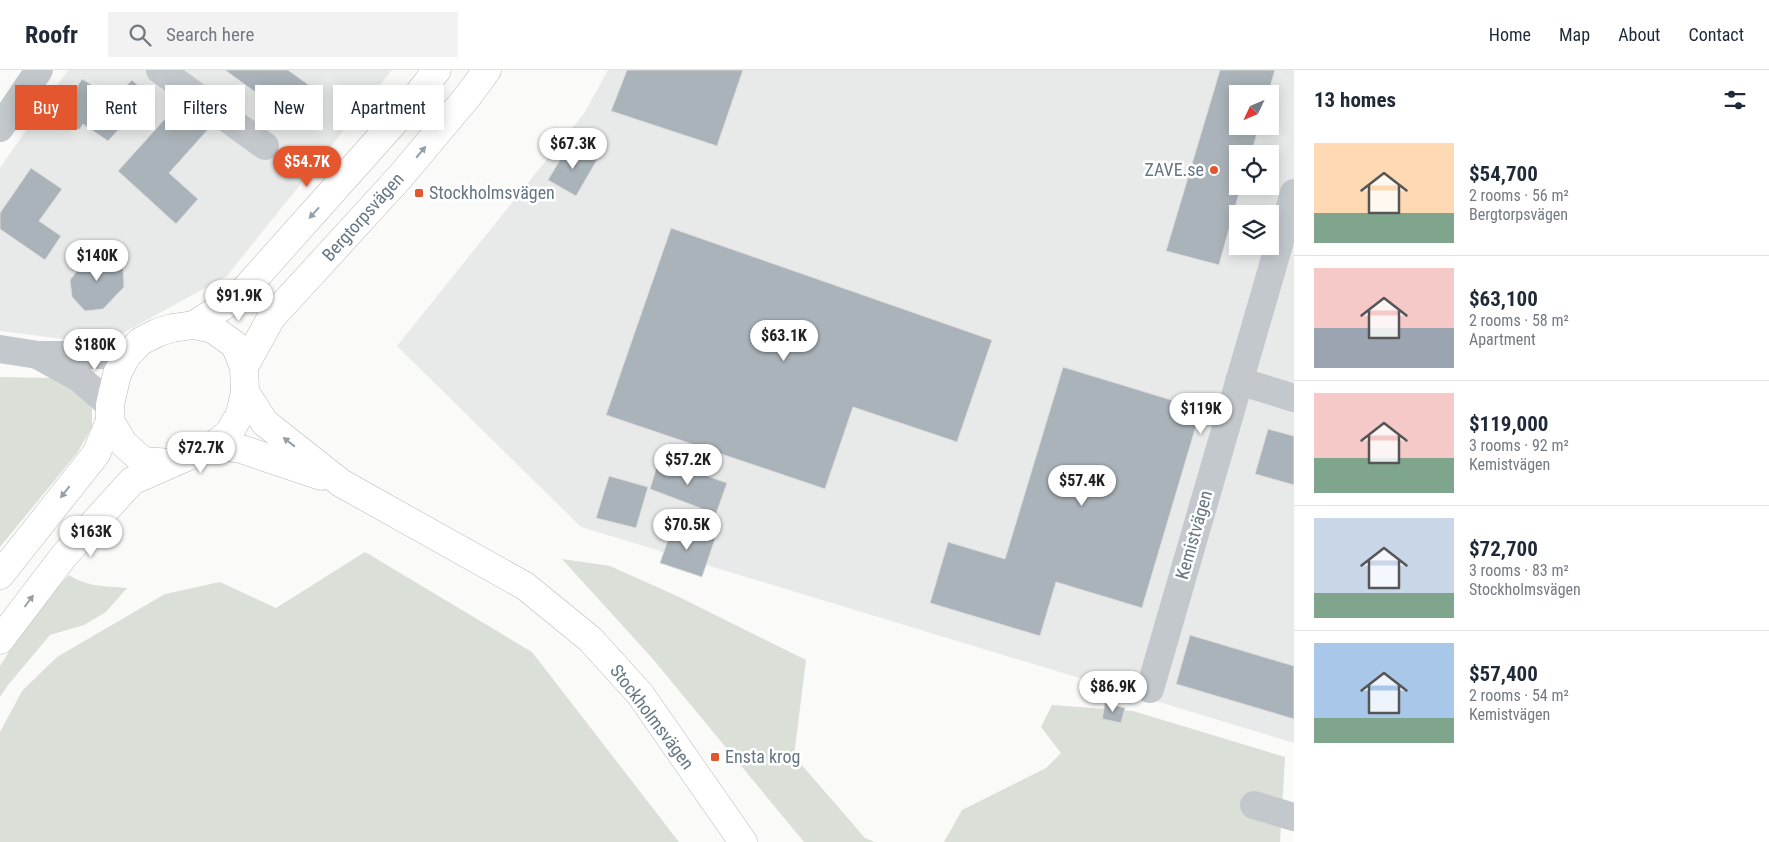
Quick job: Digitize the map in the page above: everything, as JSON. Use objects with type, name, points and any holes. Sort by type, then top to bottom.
[{"type":"main road","points":[[194,325],[239,296],[413,101],[437,70]]},
{"type":"main road","name":"Bergtorpsvägen","points":[[245,379],[271,318],[400,177],[468,96],[487,70]]},
{"type":"main road","points":[[0,575],[96,454],[110,413],[117,374],[127,355],[141,341],[158,332],[194,325],[213,329],[235,345],[245,379],[240,414],[230,433],[214,445],[132,481],[63,557],[0,640]]},
{"type":"main road","name":"Stockholmsvägen","points":[[245,379],[265,423],[341,482],[525,586],[590,638],[640,694],[743,842]]},
{"type":"main road","points":[[110,413],[124,444],[143,461],[171,463]]},
{"type":"main road","name":"Stockholmsvägen","points":[[214,445],[241,449],[341,482]]},
{"type":"street","points":[[0,128],[39,70]]},
{"type":"street","points":[[160,70],[265,146]]},
{"type":"street","name":"Kemistvägen","points":[[1150,689],[1294,192]]},
{"type":"street","points":[[0,349],[38,355],[127,355]]},
{"type":"street","points":[[38,355],[79,378],[110,413]]},
{"type":"street","points":[[1239,381],[1294,398]]},
{"type":"street","points":[[1254,805],[1294,817]]},
{"type":"shaded area","points":[[68,70],[392,70],[380,85],[333,85],[333,130],[344,130],[227,276],[103,344],[0,331],[0,168],[26,130],[77,130],[77,85],[58,85]]},
{"type":"shaded area","points":[[608,70],[1294,70],[1294,743],[581,527],[397,346],[585,112]]},
{"type":"shaded area","points":[[0,377],[51,378],[84,396],[92,409],[92,427],[77,453],[0,547]]},
{"type":"shaded area","points":[[365,552],[532,652],[679,842],[0,842],[0,732],[22,691],[57,657],[165,594],[220,582],[276,608]]},
{"type":"shaded area","points":[[562,559],[610,566],[677,596],[806,660],[794,756],[865,838],[875,842],[804,842],[652,658]]},
{"type":"shaded area","points":[[69,575],[89,584],[127,588],[106,612],[84,625],[50,635],[0,697],[0,666],[36,609]]},
{"type":"shaded area","points":[[1052,705],[1133,711],[1285,757],[1280,842],[944,842],[962,810],[1046,768],[1061,753],[1041,727]]},
{"type":"building","points":[[225,70],[288,70],[309,85],[255,85],[255,92]]},
{"type":"building","points":[[627,70],[743,70],[717,146],[611,111]]},
{"type":"building","name":"ZAVE.se","points":[[1220,70],[1275,70],[1271,85],[1229,85],[1229,135],[1256,135],[1254,145],[1229,145],[1229,195],[1238,195],[1236,205],[1229,205],[1229,229],[1219,265],[1166,251]]},
{"type":"building","points":[[82,79],[92,85],[87,85],[87,127],[83,124],[79,130],[77,129],[77,87]]},
{"type":"building","points":[[132,80],[138,85],[127,85]]},
{"type":"building","points":[[165,119],[165,130],[207,130],[169,173],[198,199],[176,224],[118,171]]},
{"type":"building","points":[[92,130],[118,130],[108,141]]},
{"type":"building","points":[[570,143],[597,160],[576,196],[548,180]]},
{"type":"building","points":[[31,168],[62,189],[39,221],[61,236],[45,260],[0,229],[0,213]]},
{"type":"building","points":[[671,228],[992,340],[957,442],[853,407],[825,489],[606,415]]},
{"type":"building","points":[[108,254],[123,268],[124,287],[103,309],[85,311],[72,297],[70,280],[88,257]]},
{"type":"building","points":[[1063,367],[1201,409],[1142,608],[1056,582],[1040,636],[930,603],[948,542],[1005,559]]},
{"type":"building","points":[[1268,429],[1294,436],[1294,485],[1255,474]]},
{"type":"building","points":[[659,459],[727,483],[716,514],[650,489]]},
{"type":"building","points":[[609,476],[648,487],[636,528],[596,518]]},
{"type":"building","points":[[673,525],[715,539],[702,577],[660,563]]},
{"type":"building","points":[[1190,635],[1294,666],[1294,719],[1176,684]]},
{"type":"building","points":[[1105,703],[1125,708],[1121,723],[1102,719]]},
{"type":"place","name":"ZAVE.se","points":[[1214,170]]},
{"type":"place","name":"Stockholmsvägen","points":[[419,193]]},
{"type":"place","name":"Ensta krog","points":[[715,757]]}]
